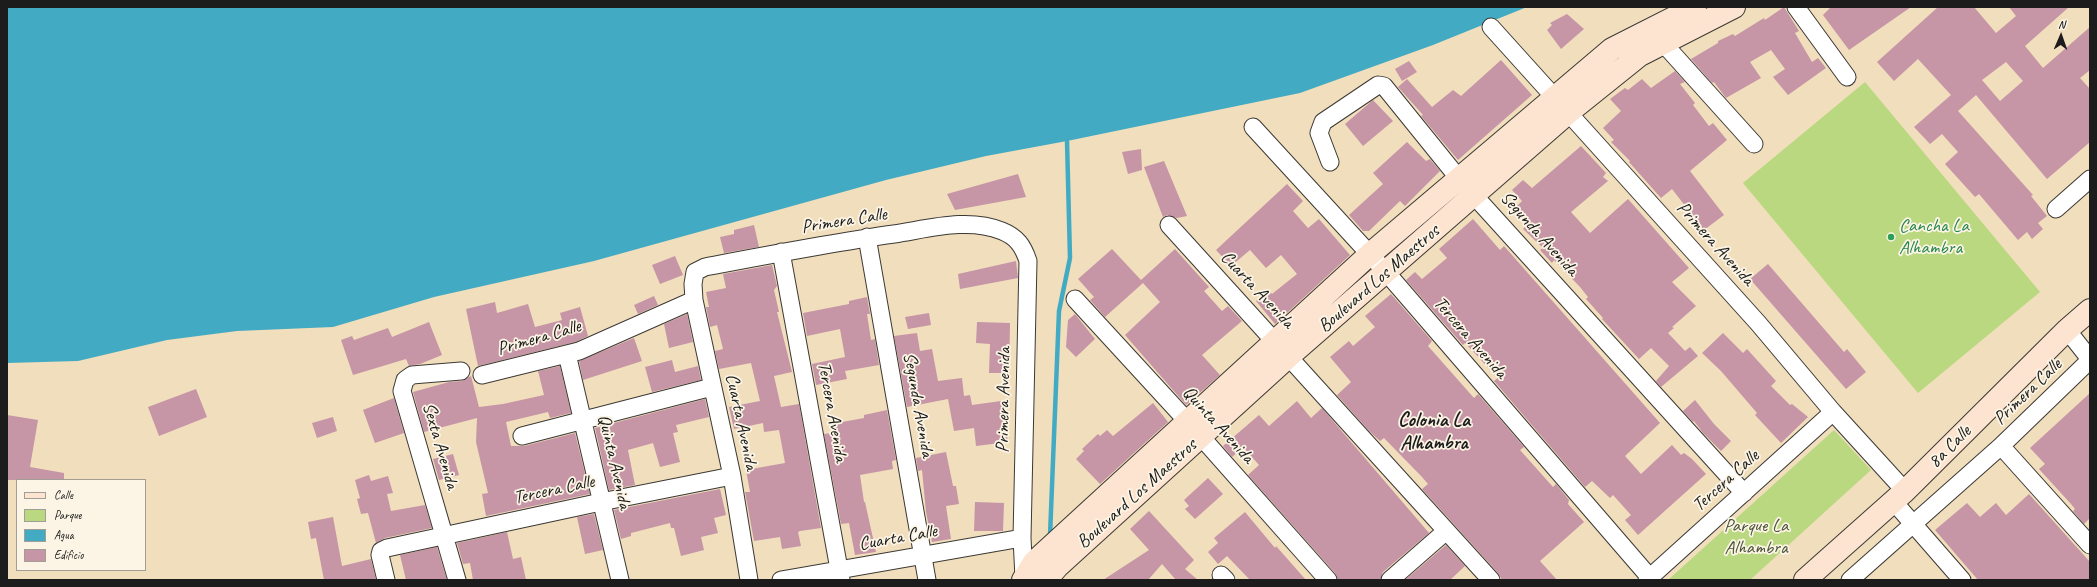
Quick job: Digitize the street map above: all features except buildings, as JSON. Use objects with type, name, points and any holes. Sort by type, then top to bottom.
[{"type":"street","name":"Boulevard Los Maestros","points":[[1282,348],[1386,272],[1475,195],[1562,105],[1612,49],[1695,7]]},
{"type":"street","name":"Boulevard Los Maestros","points":[[1046,580],[1058,566],[1195,429],[1282,348],[1369,255],[1460,180],[1562,105],[1640,55],[1734,7]]},
{"type":"street","points":[[1796,7],[1847,77]]},
{"type":"street","name":"Primera Avenida","points":[[1491,26],[1758,323],[1833,412],[1900,497],[1914,524],[1962,580]]},
{"type":"street","points":[[1663,43],[1754,144]]},
{"type":"street","name":"Segunda Avenida","points":[[1330,162],[1319,133],[1323,122],[1378,85],[1384,86],[1460,180],[1744,493]]},
{"type":"street","name":"Tercera Avenida","points":[[1253,127],[1386,272],[1649,579]]},
{"type":"street","points":[[2056,209],[2090,179]]},
{"type":"street","name":"Primera Calle","points":[[695,272],[705,267],[867,237],[966,224],[1001,230]]},
{"type":"street","name":"Cuarta Avenida","points":[[1169,225],[1282,348],[1445,532],[1491,580]]},
{"type":"street","name":"Primera Avenida","points":[[1001,230],[1014,237],[1023,246],[1028,261],[1022,538],[1025,579]]},
{"type":"street","name":"Segunda Avenida","points":[[867,237],[927,580]]},
{"type":"street","name":"Tercera Avenida","points":[[781,252],[840,575]]},
{"type":"street","name":"Cuarta Avenida","points":[[695,272],[693,284],[694,300],[732,476],[749,580]]},
{"type":"street","name":"Quinta Avenida","points":[[1074,299],[1195,429],[1328,580]]},
{"type":"street","name":"Primera Calle","points":[[482,375],[579,351],[694,300]]},
{"type":"street","name":"8a Calle","points":[[1805,580],[1900,497],[2067,330],[2090,310]]},
{"type":"street","points":[[2067,330],[2090,360]]},
{"type":"street","name":"Quinta Avenida","points":[[567,354],[584,420],[601,502],[620,580]]},
{"type":"street","name":"Primera Calle","points":[[1850,580],[2001,446],[2090,360]]},
{"type":"street","name":"Sexta Avenida","points":[[457,580],[402,391],[406,380],[412,375],[461,371]]},
{"type":"street","points":[[522,436],[712,387]]},
{"type":"street","name":"Tercera Calle","points":[[1649,579],[1833,412]]},
{"type":"street","name":"Boulevard Los Maestros","points":[[1025,579],[1034,562],[1195,429]]},
{"type":"street","points":[[2001,446],[2090,545]]},
{"type":"street","name":"Tercera Calle","points":[[386,580],[380,555],[381,551],[387,548],[601,502],[732,476]]},
{"type":"street","points":[[1390,580],[1445,532]]},
{"type":"street","name":"Cuarta Calle","points":[[781,580],[840,575],[923,555],[1022,538]]},
{"type":"green space","name":"Cancha La Alhambra","points":[[1865,82],[2040,292],[1918,393],[1743,183]]},
{"type":"green space","name":"Parque La Alhambra","points":[[1834,430],[1871,470],[1750,580],[1668,580]]},
{"type":"water","points":[[7,7],[1527,7],[1433,45],[1300,93],[1067,141],[986,156],[886,180],[594,261],[434,297],[333,327],[237,331],[167,340],[78,361],[7,363]]},
{"type":"waterway","points":[[1050,536],[1059,311],[1070,258],[1067,141]]},
{"type":"place","name":"Cancha La Alhambra","points":[[1891,237]]},
{"type":"district","name":"Colonia La Alhambra","points":[[1434,432]]}]
